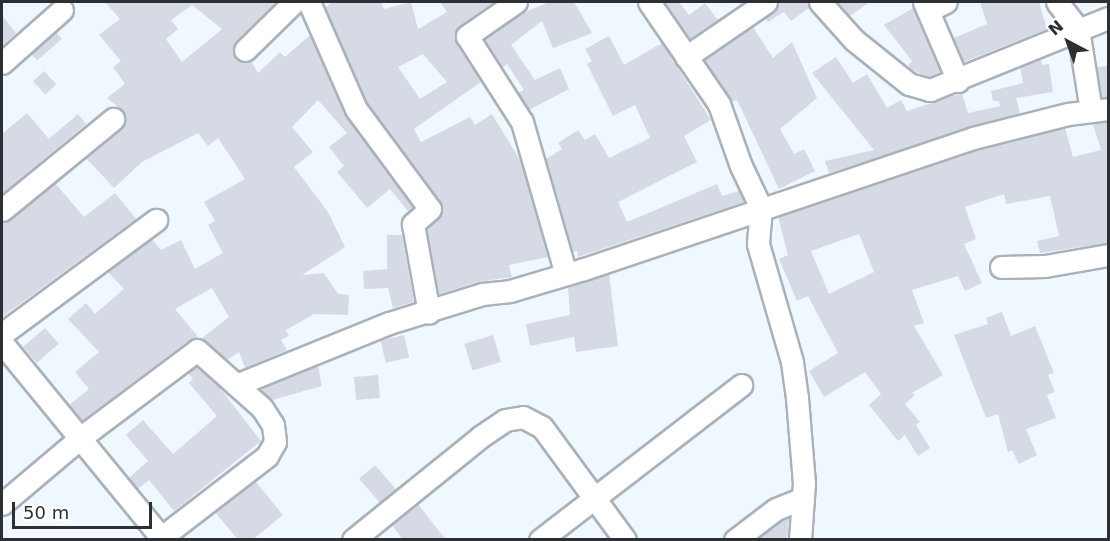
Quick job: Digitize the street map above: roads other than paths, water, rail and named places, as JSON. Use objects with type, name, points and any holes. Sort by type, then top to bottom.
[{"type":"street","points":[[245,50],[294,2]]},
{"type":"street","points":[[309,2],[356,109],[430,209],[412,224],[429,313]]},
{"type":"street","points":[[516,2],[468,36],[522,122],[566,274]]},
{"type":"street","points":[[649,2],[719,104],[741,166],[761,208],[758,244],[792,362],[803,498],[800,540]]},
{"type":"street","points":[[686,57],[766,2]]},
{"type":"street","points":[[820,2],[854,40],[909,84],[930,90],[958,81],[1108,18]]},
{"type":"street","points":[[236,385],[325,346],[482,294],[510,291],[566,274],[761,208],[813,194],[973,138],[1100,110],[1078,29],[1057,2]]},
{"type":"street","points":[[932,5],[958,81]]},
{"type":"street","points":[[2,63],[62,10]]},
{"type":"street","points":[[2,210],[113,118]]},
{"type":"street","points":[[2,334],[156,220]]},
{"type":"street","points":[[1001,267],[1045,266],[1108,255]]},
{"type":"street","points":[[2,343],[80,438],[160,539],[267,456],[275,442],[273,425],[262,408],[197,350],[80,438],[2,504]]},
{"type":"street","points":[[540,540],[594,496],[741,386]]},
{"type":"street","points":[[353,540],[480,437],[514,419],[523,417],[542,427],[625,540]]},
{"type":"street","points":[[735,540],[776,509],[803,498]]}]
